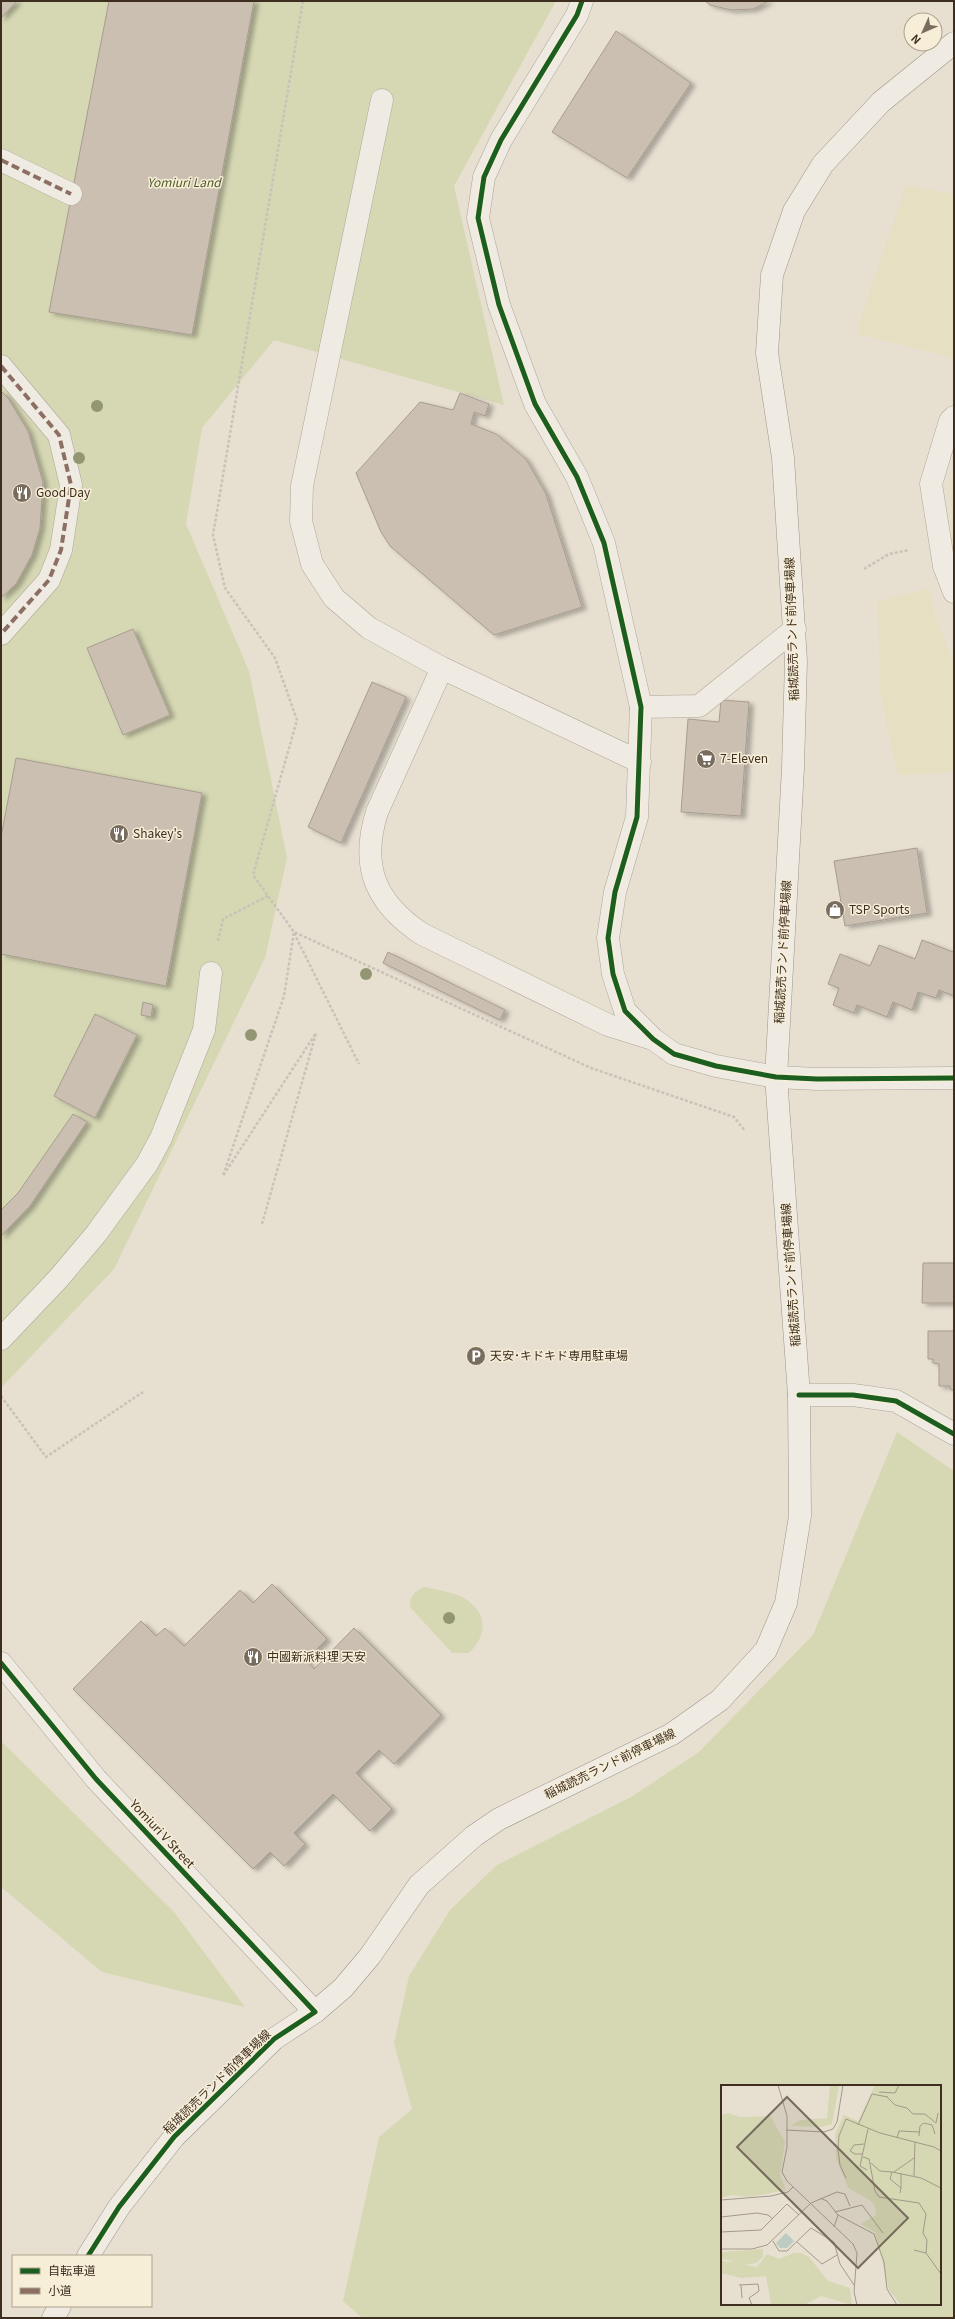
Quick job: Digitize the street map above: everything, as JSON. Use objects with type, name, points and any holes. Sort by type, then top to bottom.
[{"type":"main road","points":[[582,1],[576,15],[496,152],[484,177],[478,218],[499,306],[535,404],[577,477],[604,543],[641,707],[637,817],[615,892],[608,938],[613,974],[625,1011],[653,1039],[674,1054],[716,1066],[776,1077],[817,1079],[954,1078]]},
{"type":"main road","name":"稲城読売ランド前停車場線","points":[[89,2255],[120,2207],[174,2137],[274,2039],[315,2012],[343,1988],[370,1956],[419,1885],[474,1836],[515,1811],[672,1734],[720,1700],[766,1650],[786,1603],[800,1516],[799,1395],[776,1077],[793,768],[795,629],[783,458],[767,353],[772,274],[794,211],[823,164],[881,102],[954,43]]},
{"type":"main road","points":[[382,100],[302,486],[301,521],[312,564],[334,598],[369,628],[442,668],[640,762]]},
{"type":"main road","points":[[1,160],[71,194]]},
{"type":"main road","points":[[1,366],[59,435],[71,485],[61,550],[49,580],[1,634]]},
{"type":"main road","points":[[954,417],[950,421],[931,484],[944,566],[954,592]]},
{"type":"main road","points":[[641,707],[699,706],[795,629]]},
{"type":"main road","points":[[442,668],[376,812],[370,833],[371,866],[388,906],[402,921],[422,934],[608,1025],[653,1039]]},
{"type":"main road","points":[[1,1339],[58,1279],[96,1234],[147,1164],[161,1138],[204,1030],[211,973]]},
{"type":"main road","points":[[799,1395],[853,1395],[896,1401],[954,1434]]},
{"type":"main road","name":"Yomiuri V Street","points":[[1,1663],[96,1779],[315,2012]]},
{"type":"main road","points":[[53,2318],[59,2307]]},
{"type":"path","points":[[864,569],[888,554],[941,543]]},
{"type":"path","points":[[211,973],[223,919],[268,896]]},
{"type":"path","points":[[262,1224],[316,1033],[223,1176],[284,996],[294,932],[359,1064]]},
{"type":"path","points":[[1,1396],[46,1457],[143,1392]]},
{"type":"shaded area","points":[[906,186],[954,194],[954,358],[856,334]]},
{"type":"shaded area","points":[[954,473],[954,554],[951,541],[950,481]]},
{"type":"shaded area","points":[[929,588],[937,622],[954,663],[954,772],[898,775],[880,692],[878,602]]},
{"type":"green space","name":"Yomiuri Land","points":[[1,1],[556,1],[454,186],[504,405],[274,340],[202,428],[186,524],[249,671],[287,858],[265,958],[114,1269],[1,1388]]},
{"type":"green space","points":[[897,1432],[954,1471],[954,2318],[362,2318],[343,2301],[379,2137],[412,2109],[394,2043],[409,1976],[450,1910],[497,1865],[631,1797],[699,1752],[813,1635]]},
{"type":"green space","points":[[425,1587],[460,1596],[478,1610],[483,1624],[482,1631],[480,1638],[469,1653],[452,1653],[410,1607],[413,1594]]},
{"type":"green space","points":[[1,1741],[174,1912],[245,2007],[102,1972],[1,1887]]},
{"type":"building","points":[[1,1],[17,1],[1,18]]},
{"type":"building","points":[[109,1],[254,1],[192,335],[49,312]]},
{"type":"building","points":[[705,1],[769,1],[753,9],[731,10],[710,5]]},
{"type":"building","points":[[616,31],[691,83],[627,178],[552,132]]},
{"type":"building","name":"Good Day","points":[[1,391],[8,398],[28,431],[43,482],[40,528],[32,555],[16,584],[1,598]]},
{"type":"building","points":[[460,393],[489,404],[485,416],[474,412],[471,424],[496,434],[526,459],[546,494],[582,607],[494,635],[390,546],[381,532],[356,473],[420,402],[453,410]]},
{"type":"building","points":[[133,629],[170,715],[123,735],[87,648]]},
{"type":"building","points":[[372,682],[406,697],[341,843],[308,827]]},
{"type":"building","points":[[721,700],[749,702],[741,816],[681,812],[688,719],[719,722]]},
{"type":"building","points":[[16,758],[202,793],[166,986],[1,954],[1,837]]},
{"type":"building","points":[[917,848],[927,913],[845,926],[834,861]]},
{"type":"building","points":[[922,940],[953,952],[954,950],[954,996],[939,990],[936,998],[918,992],[912,1010],[893,1002],[887,1017],[857,1005],[854,1013],[833,1005],[839,988],[828,984],[840,954],[870,966],[879,945],[915,959]]},
{"type":"building","points":[[388,952],[505,1010],[500,1020],[383,963]]},
{"type":"building","points":[[143,1002],[153,1005],[151,1017],[141,1015]]},
{"type":"building","points":[[95,1014],[137,1035],[95,1118],[54,1096]]},
{"type":"building","points":[[73,1114],[87,1122],[30,1206],[1,1236],[1,1210],[18,1193]]},
{"type":"building","points":[[923,1263],[954,1263],[954,1303],[922,1303]]},
{"type":"building","points":[[928,1331],[954,1331],[954,1390],[951,1390],[950,1386],[939,1386],[939,1364],[933,1363],[933,1359],[928,1359]]},
{"type":"building","points":[[272,1584],[327,1639],[306,1660],[314,1669],[354,1628],[441,1715],[394,1764],[379,1750],[356,1773],[392,1809],[370,1831],[333,1794],[294,1833],[305,1844],[284,1866],[270,1852],[253,1869],[73,1689],[141,1621],[156,1636],[165,1628],[184,1646],[240,1590],[253,1603]]},
{"type":"marked path","points":[[1,160],[71,194]]},
{"type":"marked path","points":[[1,366],[59,435],[71,485],[61,550],[49,580],[1,634]]},
{"type":"cycle path","points":[[582,1],[577,15],[501,140],[484,177],[478,218],[499,305],[535,404],[577,477],[604,543],[641,707],[637,817],[615,892],[608,938],[613,974],[625,1011],[653,1039],[674,1054],[716,1066],[776,1077],[817,1079],[954,1078]]},
{"type":"cycle path","points":[[799,1395],[853,1395],[896,1401],[954,1434]]},
{"type":"cycle path","points":[[1,1663],[96,1779],[315,2012],[274,2039],[174,2137],[119,2207],[89,2255]]},
{"type":"place","name":"Good Day","points":[[22,493]]},
{"type":"place","name":"7-Eleven","points":[[706,759]]},
{"type":"place","name":"Shakey's","points":[[119,834]]},
{"type":"place","name":"TSP Sports","points":[[835,910]]},
{"type":"place","name":"天安･キドキド専用駐車場","points":[[476,1356]]},
{"type":"place","name":"中國新派料理 天安","points":[[253,1657]]}]
